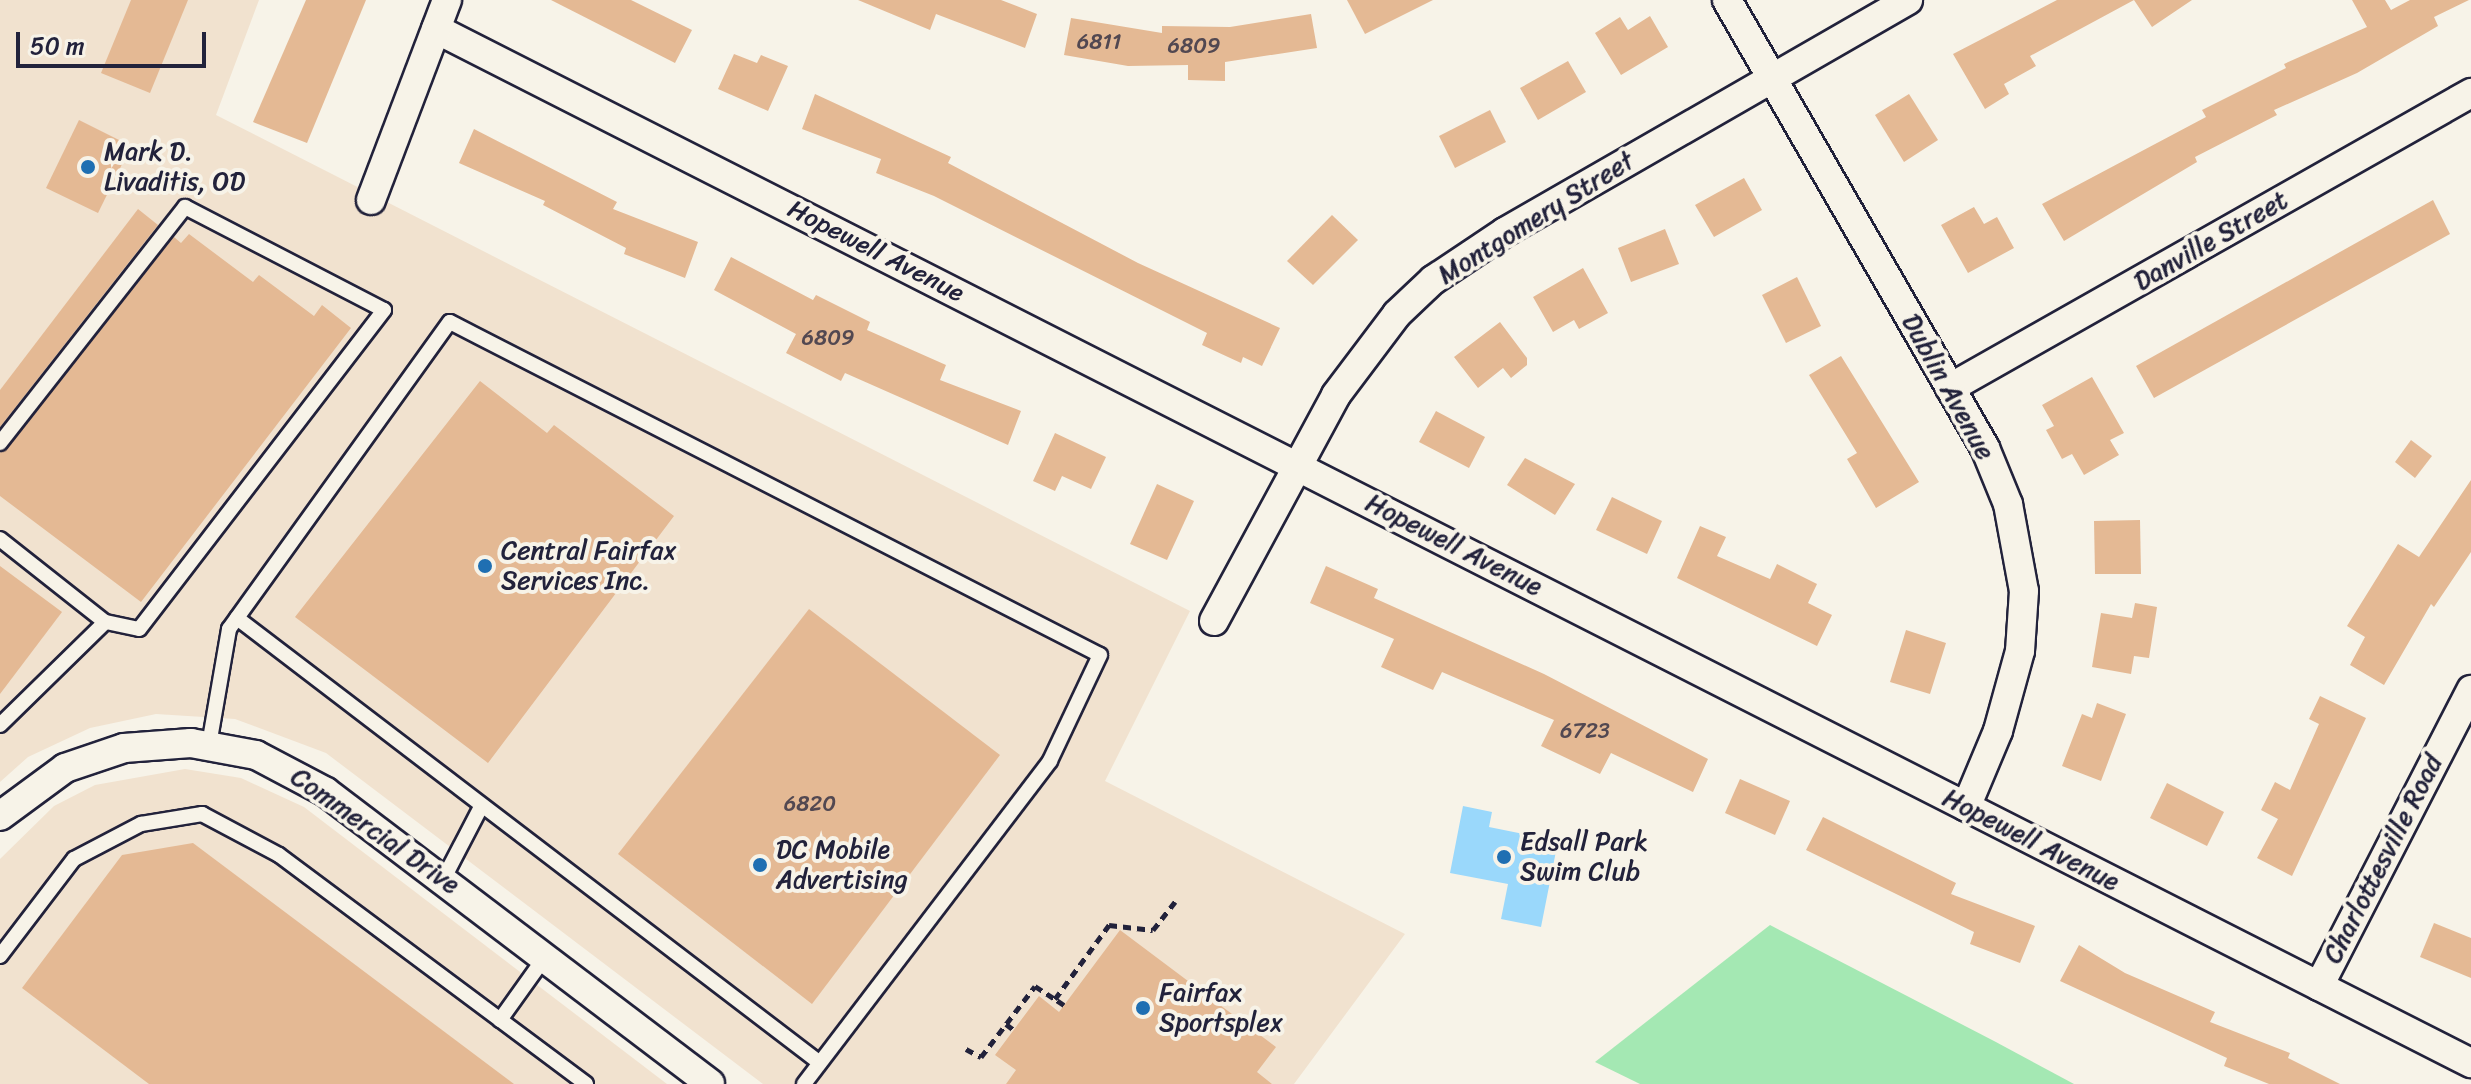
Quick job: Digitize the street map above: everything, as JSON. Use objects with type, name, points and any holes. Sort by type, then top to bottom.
[{"type":"street","points":[[371,200],[447,0]]},
{"type":"street","name":"Dublin Avenue","points":[[1727,0],[1985,448],[2008,504],[2024,591],[2013,686],[1966,807]]},
{"type":"street","name":"Montgomery Street","points":[[1214,621],[1297,465],[1362,356],[1433,280],[1505,232],[1908,0]]},
{"type":"street","name":"Hopewell Avenue","points":[[436,29],[2471,1063]]},
{"type":"street","name":"Danville Street","points":[[1950,388],[2467,104]]},
{"type":"street","name":"Charlottesville Road","points":[[2319,986],[2471,690]]},
{"type":"street","name":"Commercial Drive","points":[[3,808],[38,784],[94,756],[160,743],[209,745],[256,755],[293,771],[444,878],[710,1084]]},
{"type":"lane","points":[[0,443],[185,207],[384,310],[139,629],[105,622],[0,539]]},
{"type":"lane","points":[[209,745],[229,629],[450,322],[1100,655],[1050,761],[804,1084]]},
{"type":"lane","points":[[237,618],[500,822],[820,1063]]},
{"type":"lane","points":[[0,725],[105,622]]},
{"type":"lane","points":[[444,878],[481,807]]},
{"type":"lane","points":[[0,956],[74,859],[141,824],[202,814],[279,855],[586,1084]]},
{"type":"lane","points":[[500,1020],[546,956]]},
{"type":"path","points":[[1055,999],[1109,925],[1153,930],[1175,902]]},
{"type":"path","points":[[966,1049],[981,1057],[1035,986],[1064,1005]]},
{"type":"path","points":[[1006,1024],[1014,1030]]},
{"type":"shaded area","points":[[0,0],[259,0],[216,115],[1190,611],[1105,781],[1405,934],[1294,1084],[763,1084],[326,753],[235,719],[156,714],[90,728],[28,757],[0,782]]},
{"type":"shaded area","points":[[185,769],[241,778],[304,807],[667,1084],[0,1084],[0,859],[54,806],[95,785]]},
{"type":"green space","points":[[1770,925],[2074,1084],[1640,1084],[1595,1062]]},
{"type":"water","name":"Edsall Park Swim Club","points":[[1463,806],[1492,812],[1489,827],[1558,841],[1541,927],[1501,919],[1508,884],[1450,873]]},
{"type":"building","points":[[131,0],[188,0],[150,93],[101,73]]},
{"type":"building","points":[[306,0],[366,0],[307,143],[253,122]]},
{"type":"building","points":[[551,0],[631,0],[692,30],[675,63]]},
{"type":"building","points":[[858,0],[1001,0],[1037,14],[1025,48],[936,14],[930,30]]},
{"type":"building","points":[[1347,0],[1433,0],[1365,34]]},
{"type":"building","points":[[2057,0],[2134,0],[2030,56],[2036,66],[2004,84],[2009,94],[1985,109],[1953,54]]},
{"type":"building","points":[[2134,0],[2192,0],[2152,27]]},
{"type":"building","points":[[2352,0],[2385,0],[2391,10],[2410,0],[2469,0],[2434,17],[2438,26],[2357,73],[2274,110],[2277,115],[2195,157],[2197,162],[2064,241],[2042,204],[2206,117],[2202,110],[2286,68],[2284,64],[2367,27]]},
{"type":"building","points":[[1311,14],[1317,48],[1225,62],[1225,81],[1188,80],[1188,65],[1128,66],[1064,55],[1071,18],[1162,33],[1162,26],[1230,27]]},
{"type":"building","points":[[1650,16],[1668,47],[1621,75],[1595,33],[1620,17],[1628,30]]},
{"type":"building","points":[[734,54],[757,63],[761,55],[788,66],[768,111],[718,89]]},
{"type":"building","points":[[1568,61],[1586,92],[1538,120],[1520,88]]},
{"type":"building","points":[[815,94],[951,157],[948,163],[1138,263],[1280,328],[1262,366],[1243,357],[1241,363],[1202,345],[1207,333],[934,196],[876,173],[881,159],[802,129]]},
{"type":"building","points":[[1909,94],[1938,140],[1904,162],[1875,115]]},
{"type":"building","points":[[1490,110],[1506,142],[1455,168],[1439,136]]},
{"type":"building","name":"Mark D. Livaditis, OD","points":[[79,120],[131,146],[98,213],[46,188]]},
{"type":"building","points":[[474,129],[617,202],[613,209],[698,242],[685,278],[624,254],[626,248],[543,205],[545,201],[459,163]]},
{"type":"building","points":[[1744,178],[1762,210],[1714,237],[1695,205]]},
{"type":"building","points":[[2433,200],[2450,234],[2154,398],[2136,366]]},
{"type":"building","points":[[1974,207],[1984,224],[1997,217],[2014,248],[1968,273],[1941,225]]},
{"type":"building","points":[[138,209],[158,225],[0,427],[0,390]]},
{"type":"building","points":[[1332,215],[1358,240],[1313,285],[1287,261]]},
{"type":"building","points":[[1665,229],[1679,264],[1631,282],[1618,248]]},
{"type":"building","points":[[189,234],[253,282],[259,275],[314,316],[322,305],[351,328],[141,602],[0,496],[0,453],[174,237],[181,243]]},
{"type":"building","points":[[731,257],[813,300],[816,295],[870,322],[867,330],[946,365],[940,380],[1021,411],[1008,445],[845,373],[841,381],[786,353],[796,334],[714,290]]},
{"type":"building","points":[[1583,268],[1608,313],[1579,329],[1574,320],[1553,332],[1533,297]]},
{"type":"building","points":[[1797,277],[1821,326],[1786,343],[1762,295]]},
{"type":"building","points":[[1500,322],[1527,358],[1527,365],[1511,378],[1503,368],[1478,388],[1454,357]]},
{"type":"building","points":[[1841,356],[1919,482],[1876,508],[1847,459],[1857,453],[1809,375]]},
{"type":"building","points":[[2092,377],[2124,433],[2110,440],[2119,455],[2084,475],[2072,454],[2062,459],[2046,430],[2054,426],[2042,405]]},
{"type":"building","name":"Central Fairfax Services Inc.","points":[[480,381],[547,433],[554,425],[674,516],[488,763],[295,617]]},
{"type":"building","points":[[1436,411],[1485,437],[1469,468],[1419,442]]},
{"type":"building","points":[[1055,433],[1106,457],[1091,489],[1062,476],[1055,491],[1033,481]]},
{"type":"building","points":[[2411,440],[2432,456],[2415,478],[2395,462]]},
{"type":"building","points":[[1525,458],[1575,484],[1555,515],[1507,485]]},
{"type":"building","points":[[2471,480],[2471,552],[2434,607],[2431,604],[2384,685],[2350,665],[2365,637],[2347,626],[2398,544],[2419,557]]},
{"type":"building","points":[[1157,484],[1194,501],[1167,560],[1130,544]]},
{"type":"building","points":[[1612,497],[1662,521],[1647,554],[1596,530]]},
{"type":"building","points":[[2140,520],[2141,574],[2095,574],[2094,521]]},
{"type":"building","points":[[1700,526],[1726,537],[1717,556],[1770,579],[1777,564],[1817,584],[1808,603],[1832,615],[1817,646],[1677,578]]},
{"type":"building","points":[[0,566],[62,612],[0,694]]},
{"type":"building","points":[[1326,566],[1378,589],[1374,598],[1544,674],[1708,759],[1693,792],[1611,753],[1600,774],[1541,746],[1554,720],[1442,672],[1433,690],[1381,667],[1394,639],[1310,603]]},
{"type":"building","points":[[2135,603],[2157,607],[2149,658],[2134,656],[2131,674],[2092,667],[2101,613],[2132,618]]},
{"type":"building","points":[[809,609],[1000,755],[812,1004],[618,854]]},
{"type":"building","points":[[1906,630],[1946,643],[1930,694],[1890,682]]},
{"type":"building","points":[[2320,696],[2366,718],[2292,876],[2257,858],[2278,819],[2261,810],[2275,782],[2290,790],[2319,724],[2309,719]]},
{"type":"building","points":[[2097,703],[2126,714],[2101,781],[2062,766],[2082,714],[2092,718]]},
{"type":"building","points":[[1740,779],[1790,801],[1775,835],[1725,813]]},
{"type":"building","points":[[2167,783],[2224,812],[2207,846],[2150,818]]},
{"type":"building","points":[[1823,817],[1956,883],[1951,894],[2035,926],[2020,963],[1970,944],[1974,932],[1806,850]]},
{"type":"building","points":[[193,843],[514,1084],[149,1084],[22,988],[122,855]]},
{"type":"building","points":[[2434,923],[2471,938],[2471,978],[2420,957]]},
{"type":"building","name":"Fairfax Sportsplex","points":[[1120,930],[1276,1047],[1257,1072],[1272,1084],[1006,1084],[1016,1070],[995,1055],[1039,996],[1059,1012]]},
{"type":"building","points":[[2079,945],[2125,973],[2215,1012],[2210,1022],[2290,1053],[2288,1058],[2340,1084],[2269,1084],[2224,1066],[2227,1058],[2060,981]]},
{"type":"place","name":"Mark D. Livaditis, OD","points":[[88,167]]},
{"type":"place","name":"Central Fairfax Services Inc.","points":[[485,566]]},
{"type":"place","name":"Edsall Park Swim Club","points":[[1504,857]]},
{"type":"place","name":"DC Mobile Advertising","points":[[760,865]]},
{"type":"place","name":"Fairfax Sportsplex","points":[[1143,1008]]}]
